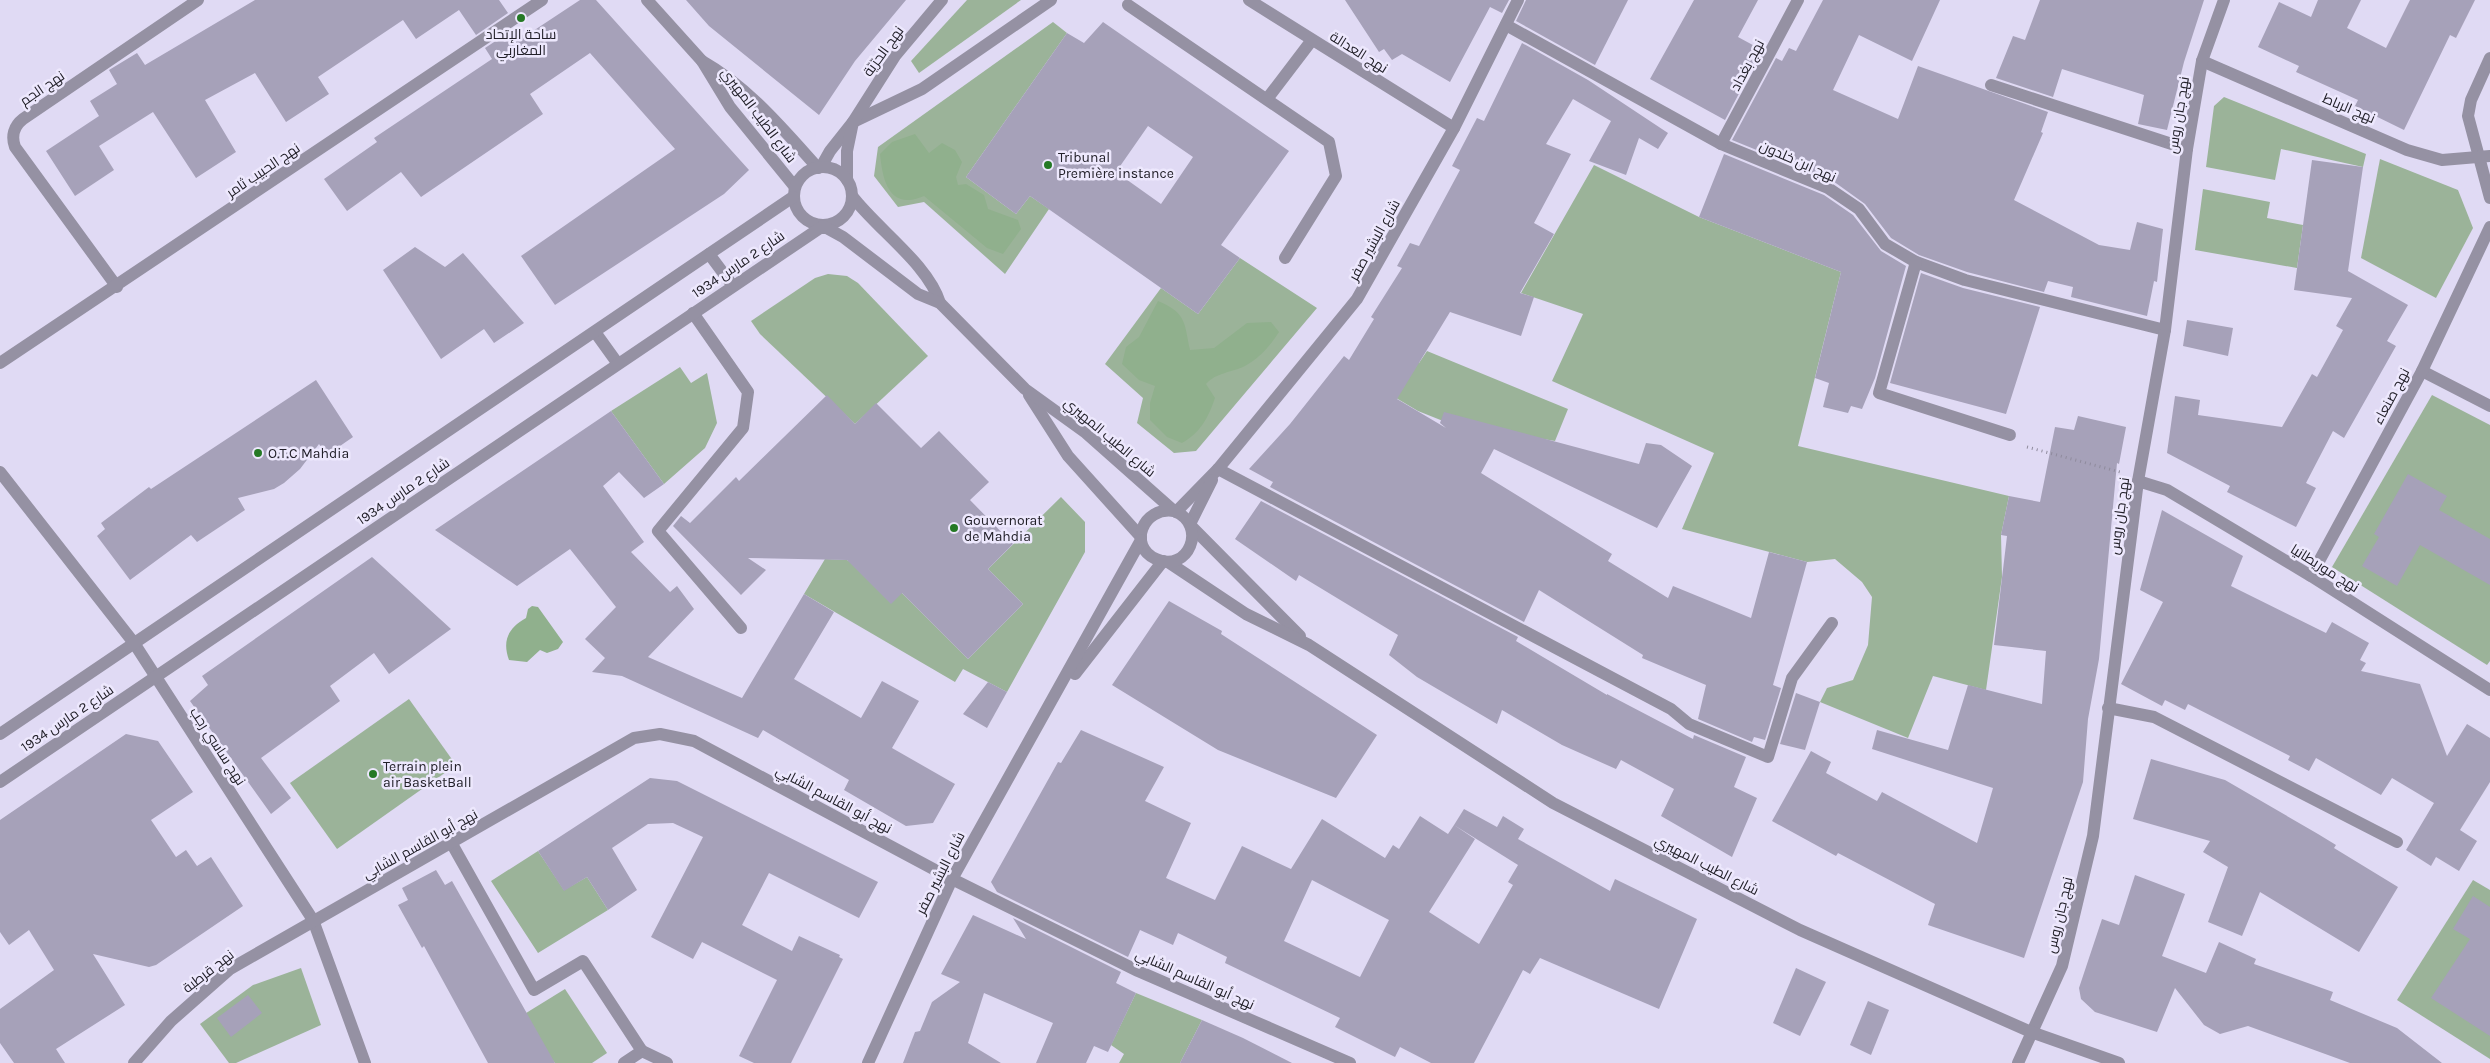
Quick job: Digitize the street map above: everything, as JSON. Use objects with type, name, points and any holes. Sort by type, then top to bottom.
[{"type":"street","name":"نهج الجم","points":[[117,287],[15,147],[13,141],[14,128],[23,118],[198,0]]},
{"type":"street","name":"نهج الحبيب ثامر","points":[[0,363],[117,287],[542,0]]},
{"type":"street","name":"شارع الطيب المهيري","points":[[647,0],[702,61],[730,107],[794,192]]},
{"type":"street","name":"نهج الحرّيّة","points":[[854,122],[895,56],[942,0]]},
{"type":"street","points":[[854,122],[847,150],[847,180],[852,196],[851,206],[840,220],[823,226],[806,220],[795,206],[794,192],[804,174],[819,167],[854,122],[922,89],[1051,0]]},
{"type":"street","name":"نهج العدالة","points":[[1249,0],[1454,128]]},
{"type":"street","name":"شارع البشير صفر","points":[[1175,511],[1218,468],[1357,299],[1454,128],[1518,0]]},
{"type":"street","name":"نهج بغداد","points":[[1722,144],[1798,0]]},
{"type":"street","name":"نهج جان روس","points":[[2018,1063],[2062,966],[2093,836],[2138,481],[2165,330],[2187,149],[2202,61],[2224,0]]},
{"type":"street","points":[[1128,5],[1329,142],[1336,176],[1285,258]]},
{"type":"street","name":"نهج ابن خلدون","points":[[1506,25],[1722,144],[1828,188],[1859,209],[1885,244],[1916,262],[1965,280],[2165,330]]},
{"type":"street","points":[[1267,99],[1312,40]]},
{"type":"street","points":[[2490,58],[2471,100],[2468,116],[2485,157],[2490,198]]},
{"type":"street","name":"شارع الطيب المهيري","points":[[702,61],[721,72],[746,91],[819,167]]},
{"type":"street","name":"نهج الرباط","points":[[2202,61],[2407,150],[2442,160],[2485,157]]},
{"type":"street","points":[[1991,85],[2187,149]]},
{"type":"street","points":[[819,167],[840,172],[847,180]]},
{"type":"street","name":"شارع 2 مارس 1934","points":[[0,734],[595,332],[709,254],[794,192]]},
{"type":"street","name":"شارع الطيب المهيري","points":[[852,196],[873,222],[922,270],[931,281],[940,303],[1024,389],[1086,433],[1175,511]]},
{"type":"street","name":"شارع الطيب المهيري","points":[[823,226],[843,237],[918,294],[940,303]]},
{"type":"street","name":"شارع 2 مارس 1934","points":[[0,782],[823,226]]},
{"type":"street","name":"نهج صنعاء","points":[[2311,576],[2422,370],[2490,227]]},
{"type":"street","points":[[709,254],[733,286]]},
{"type":"street","points":[[1916,262],[1879,392],[2010,435]]},
{"type":"street","points":[[693,313],[748,392],[743,428],[658,531],[740,628]]},
{"type":"street","points":[[595,332],[618,364]]},
{"type":"street","points":[[2422,370],[2490,406]]},
{"type":"street","name":"شارع الطيب المهيري","points":[[1024,389],[1068,456],[1141,538]]},
{"type":"street","points":[[1218,468],[1671,709],[1689,724],[1768,757],[1792,678],[1832,623]]},
{"type":"street","name":"شارع البشير صفر","points":[[1191,525],[1218,468]]},
{"type":"street","name":"نهج ساسي رجب","points":[[0,472],[134,643],[313,920],[365,1063]]},
{"type":"street","name":"نهج موريطانيا","points":[[2138,481],[2167,490],[2311,576],[2490,690]]},
{"type":"street","points":[[1175,511],[1181,514],[1191,525],[1193,534],[1189,550],[1176,560],[1165,561],[1148,554],[1141,538],[1144,524],[1154,514],[1175,511]]},
{"type":"street","name":"شارع الطيب المهيري","points":[[1191,525],[1309,644]]},
{"type":"street","name":"شارع البشير صفر","points":[[868,1063],[952,879],[1052,704],[1141,538]]},
{"type":"street","name":"شارع الطيب المهيري","points":[[1165,561],[1246,614],[1309,644],[1553,804],[1800,930],[2031,1032],[2119,1063]]},
{"type":"street","name":"شارع البشير صفر","points":[[1052,704],[1165,561]]},
{"type":"street","points":[[2108,708],[2154,717],[2397,842]]},
{"type":"street","name":"نهج أبو القاسم الشابي","points":[[313,920],[452,844],[634,738],[660,734],[694,741],[952,879],[1138,971],[1350,1063]]},
{"type":"street","points":[[452,844],[534,990],[583,961],[642,1051],[667,1063]]},
{"type":"street","name":"نهج قرطبة","points":[[134,1063],[171,1021],[230,970],[313,920]]},
{"type":"street","points":[[624,1063],[642,1051]]},
{"type":"path","points":[[2010,435],[2023,446],[2119,471],[2138,481]]},
{"type":"green space","points":[[967,0],[1021,0],[919,73],[911,61]]},
{"type":"green space","points":[[1053,22],[1067,33],[966,177],[1016,214],[1030,196],[1049,209],[1005,274],[924,202],[898,207],[874,176],[878,147]]},
{"type":"green space","points":[[2224,97],[2366,154],[2363,167],[2281,149],[2275,180],[2206,167],[2214,106]]},
{"type":"green space","points":[[915,134],[929,153],[942,143],[955,150],[962,162],[956,177],[958,185],[966,184],[984,195],[988,209],[1018,220],[1021,229],[1003,254],[987,248],[924,196],[911,200],[901,199],[890,190],[886,184],[880,154],[892,142]]},
{"type":"green space","points":[[2380,159],[2458,190],[2473,228],[2436,298],[2361,258]]},
{"type":"green space","points":[[1594,165],[1699,217],[1841,272],[1798,446],[2009,496],[2001,535],[2002,577],[1986,690],[1933,676],[1908,738],[1820,702],[1827,688],[1853,680],[1868,645],[1872,597],[1862,582],[1835,559],[1807,562],[1682,529],[1714,453],[1552,381],[1583,314],[1521,293]]},
{"type":"green space","points":[[2203,189],[2270,202],[2267,218],[2303,225],[2297,268],[2195,250]]},
{"type":"green space","points":[[1240,258],[1317,308],[1196,451],[1174,453],[1137,423],[1143,398],[1105,364],[1161,288],[1198,314]]},
{"type":"green space","points":[[828,274],[847,276],[858,283],[928,356],[855,424],[760,334],[751,321],[815,278]]},
{"type":"green space","points":[[1158,301],[1174,310],[1183,320],[1190,350],[1214,348],[1247,323],[1271,322],[1279,332],[1268,347],[1255,359],[1245,366],[1215,377],[1206,384],[1215,398],[1199,429],[1182,443],[1167,437],[1150,420],[1150,403],[1155,386],[1139,380],[1122,364],[1126,347],[1139,337]]},
{"type":"green space","points":[[1427,351],[1568,409],[1555,441],[1448,423],[1418,411],[1391,395],[1413,360],[1419,363]]},
{"type":"green space","points":[[680,367],[691,383],[707,373],[717,423],[705,448],[664,484],[611,411]]},
{"type":"green space","points":[[2432,395],[2490,425],[2490,661],[2487,665],[2332,567]]},
{"type":"green space","points":[[1061,497],[1085,522],[1085,552],[1007,692],[963,669],[955,682],[804,594],[825,559],[847,560],[902,593],[968,659],[1023,604],[988,569]]},
{"type":"green space","points":[[532,606],[538,607],[563,642],[558,649],[547,653],[540,650],[527,662],[509,660],[506,647],[508,636],[515,626],[526,618],[528,609]]},
{"type":"green space","name":"Terrain plein air BasketBall","points":[[409,699],[456,765],[337,849],[290,783]]},
{"type":"green space","points":[[538,851],[564,890],[587,877],[608,910],[538,953],[491,881]]},
{"type":"green space","points":[[2473,880],[2490,890],[2490,1059],[2397,1000]]},
{"type":"green space","points":[[301,968],[321,1025],[236,1063],[229,1063],[200,1024],[253,985]]},
{"type":"green space","points":[[565,989],[607,1053],[592,1063],[555,1063],[518,1018]]},
{"type":"green space","points":[[1136,993],[1202,1020],[1180,1063],[1119,1063],[1124,1054],[1111,1045]]},
{"type":"building","points":[[255,0],[499,0],[508,13],[476,35],[459,10],[416,39],[403,20],[318,77],[329,94],[286,122],[255,73],[205,100],[236,152],[196,178],[153,112],[99,146],[114,170],[75,196],[46,151],[99,116],[90,101],[117,84],[109,70],[137,53],[145,65]]},
{"type":"building","points":[[580,0],[596,0],[749,170],[724,194],[555,305],[521,256],[675,149],[590,53],[530,94],[543,114],[421,197],[401,172],[347,211],[324,179],[377,142],[374,138],[492,59],[485,48],[517,27],[524,37]]},
{"type":"building","points":[[686,0],[906,0],[855,61],[819,115],[709,26]]},
{"type":"building","points":[[1345,0],[1509,0],[1502,13],[1490,7],[1450,82],[1402,54],[1392,60],[1384,49],[1379,52]]},
{"type":"building","points":[[1526,0],[1628,0],[1595,65],[1516,21]]},
{"type":"building","points":[[1694,0],[1758,0],[1738,37],[1762,50],[1725,120],[1650,79]]},
{"type":"building","points":[[1823,0],[1940,0],[1912,61],[1859,35],[1833,90],[1898,119],[1918,66],[2048,112],[2041,132],[2043,133],[2014,200],[2099,245],[2130,250],[2137,222],[2163,229],[2157,282],[2154,281],[2147,316],[2071,297],[2073,287],[2048,281],[2044,292],[1967,272],[1919,255],[1891,238],[1865,204],[1833,181],[1732,140],[1776,58],[1782,61],[1789,48],[1796,51]]},
{"type":"building","points":[[2040,0],[2204,0],[2184,62],[2167,130],[2138,124],[2144,95],[2062,69],[2053,97],[1996,78],[2013,36],[2025,40]]},
{"type":"building","points":[[2318,0],[2361,0],[2347,28],[2386,48],[2410,0],[2475,0],[2456,38],[2450,35],[2404,130],[2355,106],[2358,100],[2296,72],[2299,66],[2258,47],[2279,2],[2311,17]]},
{"type":"building","name":"Tribunal Première instance","points":[[1103,22],[1289,151],[1221,245],[1240,258],[1198,314],[1030,196],[1016,214],[966,177],[1067,33],[1084,43]],"holes":[[[1148,126],[1193,157],[1161,204],[1116,172]]]},
{"type":"building","points":[[1522,43],[1588,80],[1668,133],[1658,149],[1639,138],[1626,175],[1589,161],[1611,121],[1573,99],[1546,144],[1571,154],[1534,223],[1554,234],[1520,293],[1534,297],[1521,336],[1450,312],[1397,399],[1446,428],[1440,423],[1444,412],[1639,464],[1646,443],[1661,445],[1692,466],[1657,528],[1494,449],[1481,473],[1612,554],[1608,561],[1668,598],[1673,586],[1751,618],[1769,552],[1807,562],[1773,685],[1781,688],[1765,740],[1754,737],[1752,742],[1698,719],[1706,685],[1642,658],[1643,655],[1539,590],[1524,622],[1270,487],[1273,482],[1249,469],[1290,424],[1344,356],[1349,360],[1374,319],[1371,317],[1402,268],[1397,266],[1410,243],[1419,246],[1460,170],[1452,166],[1477,118],[1484,121]]},
{"type":"building","points":[[1724,154],[1824,195],[1853,215],[1881,251],[1906,266],[1875,378],[1862,409],[1851,406],[1848,413],[1823,407],[1829,383],[1815,378],[1841,272],[1699,217]]},
{"type":"building","points":[[2312,160],[2363,167],[2348,271],[2408,305],[2387,341],[2396,346],[2344,438],[2333,431],[2306,483],[2316,488],[2296,527],[2227,492],[2230,486],[2167,453],[2175,396],[2200,400],[2198,415],[2282,427],[2312,374],[2317,377],[2343,330],[2336,326],[2352,298],[2294,290]]},
{"type":"building","points":[[415,247],[445,267],[463,253],[524,323],[494,343],[484,329],[441,359],[383,270]]},
{"type":"building","points":[[1921,273],[1963,288],[2040,307],[2006,414],[1890,383]]},
{"type":"building","points":[[2187,320],[2233,328],[2228,356],[2183,346]]},
{"type":"building","name":"O.T.C Mahdia","points":[[316,380],[353,437],[327,455],[319,444],[300,469],[284,483],[274,489],[238,498],[245,510],[197,542],[191,535],[130,580],[97,536],[105,529],[101,523],[149,487],[151,489]]},
{"type":"building","name":"Gouvernorat de Mahdia","points":[[827,395],[855,424],[876,403],[921,448],[939,431],[989,482],[970,500],[1013,544],[988,569],[1023,604],[968,659],[902,593],[891,604],[847,560],[748,558],[766,570],[741,595],[673,526],[681,516],[690,523],[736,477],[739,481]]},
{"type":"building","points":[[611,411],[664,484],[644,498],[619,472],[603,486],[644,542],[631,552],[670,592],[677,586],[694,609],[648,657],[742,698],[804,594],[834,612],[794,679],[861,718],[882,681],[919,701],[892,748],[955,784],[933,823],[906,826],[844,790],[849,780],[763,730],[758,738],[622,676],[592,672],[605,658],[585,639],[616,607],[570,549],[517,586],[435,530]]},
{"type":"building","points":[[2078,416],[2126,427],[2119,464],[2117,463],[2099,659],[2088,719],[2083,782],[2024,958],[1928,925],[1935,904],[1838,853],[1836,856],[1772,821],[1811,751],[1831,762],[1826,773],[1877,801],[1882,792],[1977,843],[1993,788],[1872,749],[1877,730],[1948,750],[1968,685],[2042,704],[2046,651],[1994,645],[2007,536],[2001,535],[2009,496],[2040,502],[2055,427],[2074,430]]},
{"type":"building","points":[[2408,474],[2447,496],[2439,510],[2490,539],[2490,585],[2420,545],[2397,586],[2362,566],[2379,537],[2374,534]]},
{"type":"building","points":[[1261,501],[1518,637],[1516,641],[1607,695],[1693,739],[1694,735],[1746,757],[1734,787],[1757,798],[1732,857],[1661,816],[1674,789],[1621,760],[1616,769],[1562,745],[1502,710],[1497,724],[1417,677],[1389,655],[1398,635],[1299,575],[1296,581],[1235,539]]},
{"type":"building","points":[[2162,510],[2243,556],[2231,586],[2326,633],[2332,622],[2369,643],[2360,660],[2366,663],[2361,671],[2420,684],[2447,756],[2467,724],[2490,738],[2490,782],[2460,830],[2477,841],[2459,871],[2436,857],[2431,866],[2406,850],[2434,803],[2392,778],[2381,795],[2316,758],[2309,771],[2288,760],[2290,756],[2188,704],[2185,710],[2165,700],[2162,706],[2121,684],[2163,602],[2140,590]]},
{"type":"building","points":[[372,557],[451,629],[389,674],[374,653],[330,686],[340,701],[261,758],[291,798],[271,814],[190,701],[208,685],[202,676]]},
{"type":"building","points":[[1169,601],[1222,631],[1221,634],[1377,735],[1336,798],[1218,750],[1112,685]]},
{"type":"building","points":[[988,682],[1007,692],[987,728],[963,714]]},
{"type":"building","points":[[1796,693],[1820,702],[1805,750],[1780,744]]},
{"type":"building","points":[[1081,730],[1164,767],[1145,801],[1191,823],[1166,878],[1215,900],[1242,846],[1291,869],[1322,819],[1385,858],[1393,845],[1399,849],[1420,816],[1448,834],[1464,809],[1497,827],[1503,816],[1524,829],[1518,839],[1610,891],[1615,879],[1697,919],[1659,1009],[1540,958],[1530,974],[1523,970],[1474,1063],[1431,1063],[1400,1047],[1395,1057],[1335,1027],[1340,1018],[1225,963],[1227,957],[1178,933],[1173,945],[1140,930],[1128,957],[997,892],[991,882],[1058,762],[1061,763]],"holes":[[[1454,825],[1518,865],[1508,882],[1513,885],[1479,944],[1429,912],[1475,839]],[[1312,880],[1389,920],[1360,977],[1284,941]]]},
{"type":"building","points":[[126,734],[158,741],[193,792],[151,820],[176,857],[186,850],[197,866],[211,857],[243,906],[156,965],[149,967],[93,954],[125,1005],[56,1049],[65,1063],[14,1063],[0,1043],[0,1009],[54,970],[29,930],[9,945],[0,932],[0,820]]},
{"type":"building","points":[[2151,759],[2225,780],[2336,845],[2334,848],[2398,887],[2359,952],[2260,892],[2242,936],[2208,922],[2228,867],[2203,852],[2210,841],[2133,819]]},
{"type":"building","points":[[650,778],[677,781],[878,882],[859,918],[769,873],[742,925],[792,951],[799,936],[840,955],[839,957],[843,959],[791,1063],[754,1063],[739,1056],[777,980],[702,942],[693,959],[651,937],[703,837],[673,823],[648,824],[612,848],[637,890],[608,910],[587,877],[564,891],[538,851]]},
{"type":"building","points":[[436,870],[445,885],[452,881],[555,1063],[488,1063],[424,946],[422,948],[398,905],[408,900],[402,888]]},
{"type":"building","points":[[2135,875],[2185,894],[2162,956],[2206,973],[2219,942],[2256,959],[2254,964],[2333,992],[2330,1000],[2397,1028],[2442,1063],[2350,1063],[2248,1026],[2220,1034],[2204,1025],[2175,988],[2157,1032],[2095,1012],[2081,999],[2079,988],[2102,919],[2119,925]]},
{"type":"building","points":[[2473,896],[2490,907],[2490,1036],[2431,998],[2470,939],[2453,929]]},
{"type":"building","points":[[973,915],[1026,939],[1013,918],[1121,972],[1116,983],[1136,993],[1108,1052],[1094,1046],[1086,1063],[1036,1063],[1053,1023],[984,993],[968,1043],[1001,1063],[903,1063],[915,1032],[920,1031],[932,1002],[960,982],[941,974]]},
{"type":"building","points":[[1796,968],[1826,982],[1800,1036],[1773,1023]]},
{"type":"building","points":[[248,995],[262,1013],[231,1037],[217,1018]]},
{"type":"building","points":[[1868,1001],[1889,1010],[1871,1055],[1850,1045]]},
{"type":"building","points":[[1202,1020],[1243,1038],[1292,1063],[1180,1063]]},
{"type":"place","name":"ساحة الإتحاد المغاربي","points":[[521,18]]},
{"type":"place","name":"Tribunal Première instance","points":[[1048,165]]},
{"type":"place","name":"O.T.C Mahdia","points":[[258,453]]},
{"type":"place","name":"Gouvernorat de Mahdia","points":[[954,528]]},
{"type":"place","name":"Terrain plein air BasketBall","points":[[373,774]]}]
